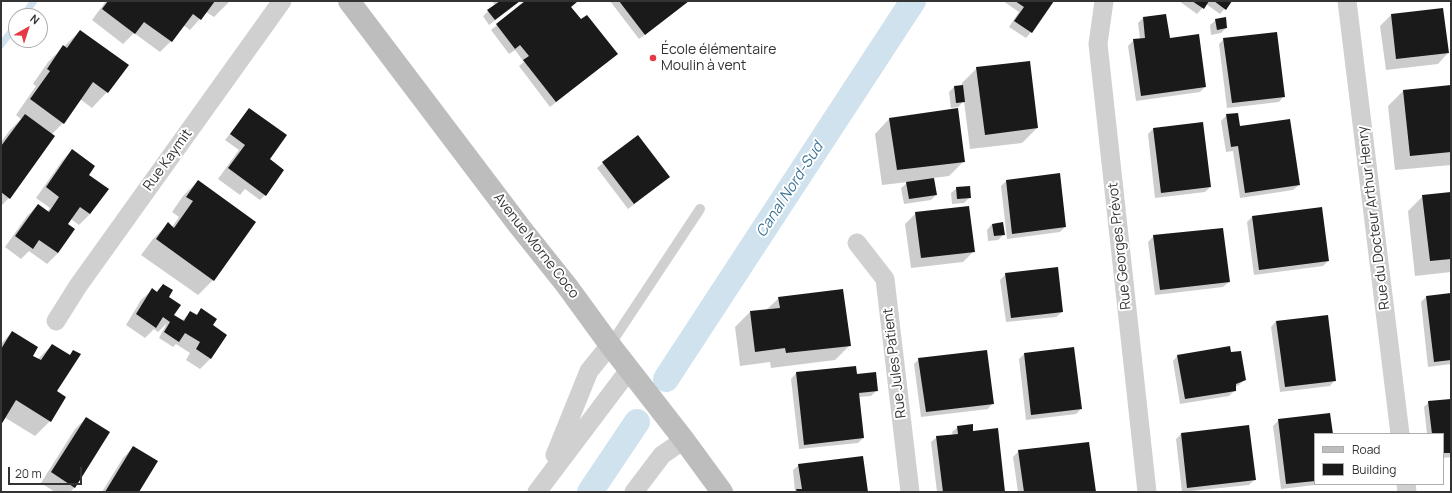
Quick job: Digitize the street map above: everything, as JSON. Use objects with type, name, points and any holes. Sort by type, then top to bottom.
[{"type":"street","name":"Rue Kaymit","points":[[56,321],[78,286],[282,1]]},
{"type":"street","name":"Avenue Morne Coco","points":[[350,1],[520,227],[568,286],[610,345],[684,440],[722,492]]},
{"type":"street","name":"Rue Georges Prévot","points":[[1104,1],[1098,44],[1147,492]]},
{"type":"street","name":"Rue du Docteur Arthur Henry","points":[[1347,1],[1400,433]]},
{"type":"street","name":"Rue Jules Patient","points":[[856,243],[885,279],[910,492]]},
{"type":"street","points":[[541,485],[589,371],[610,345]]},
{"type":"street","points":[[541,485],[629,370]]},
{"type":"street","points":[[634,492],[662,455],[684,440]]},
{"type":"lane","points":[[610,345],[700,209]]},
{"type":"building","points":[[108,1],[215,1],[201,20],[193,14],[172,42],[144,22],[135,34],[102,9]]},
{"type":"building","points":[[500,1],[520,1],[495,20],[487,10]]},
{"type":"building","points":[[525,1],[576,1],[577,2],[571,7],[581,19],[587,15],[618,54],[556,102],[523,60],[529,56],[520,45],[515,49],[496,24]]},
{"type":"building","points":[[619,1],[689,1],[645,35]]},
{"type":"building","points":[[1015,1],[1054,1],[1032,33],[1014,21],[1024,7]]},
{"type":"building","points":[[1192,1],[1209,1],[1204,9]]},
{"type":"building","points":[[1214,1],[1232,1],[1226,10]]},
{"type":"building","points":[[1443,8],[1449,53],[1396,59],[1391,14]]},
{"type":"building","points":[[1166,14],[1170,38],[1199,34],[1206,87],[1141,96],[1133,39],[1145,38],[1143,17]]},
{"type":"building","points":[[1226,17],[1227,28],[1217,30],[1215,19]]},
{"type":"building","points":[[80,30],[129,65],[108,93],[93,82],[64,124],[30,99],[50,71],[47,69],[63,45],[67,48]]},
{"type":"building","points":[[1277,32],[1285,97],[1232,103],[1223,38]]},
{"type":"building","points":[[1030,61],[1038,128],[985,135],[976,67]]},
{"type":"building","points":[[963,85],[965,102],[956,103],[954,86]]},
{"type":"building","points":[[1451,85],[1451,152],[1410,156],[1403,90]]},
{"type":"building","points":[[249,108],[287,135],[270,159],[284,170],[266,196],[228,168],[245,145],[230,134]]},
{"type":"building","points":[[958,108],[965,162],[897,170],[889,118]]},
{"type":"building","points":[[1238,113],[1240,126],[1290,119],[1300,185],[1245,193],[1238,146],[1231,147],[1226,114]]},
{"type":"building","points":[[25,114],[55,136],[10,199],[1,192],[1,146]]},
{"type":"building","points":[[1203,122],[1211,187],[1161,193],[1153,128]]},
{"type":"building","points":[[638,135],[670,177],[634,204],[602,162]]},
{"type":"building","points":[[72,149],[95,166],[89,175],[109,189],[90,214],[80,207],[68,224],[75,229],[58,253],[39,240],[33,249],[15,236],[38,204],[49,212],[59,197],[46,187]]},
{"type":"building","points":[[1060,173],[1066,227],[1012,234],[1006,180]]},
{"type":"building","points":[[934,178],[937,195],[909,199],[906,182]]},
{"type":"building","points":[[198,180],[256,222],[214,281],[156,239],[168,222],[174,228],[193,201],[186,197]]},
{"type":"building","points":[[970,186],[971,198],[957,199],[956,187]]},
{"type":"building","points":[[1451,192],[1451,259],[1430,261],[1422,195]]},
{"type":"building","points":[[969,206],[975,252],[921,258],[915,212]]},
{"type":"building","points":[[1322,207],[1329,261],[1259,270],[1252,216]]},
{"type":"building","points":[[1003,222],[1005,235],[994,236],[992,224]]},
{"type":"building","points":[[1223,228],[1230,282],[1160,290],[1153,235]]},
{"type":"building","points":[[1058,267],[1063,312],[1011,318],[1005,273]]},
{"type":"building","points":[[163,284],[173,290],[169,297],[181,305],[174,315],[184,321],[190,311],[197,315],[201,308],[217,319],[213,325],[227,335],[211,359],[196,349],[200,342],[185,333],[179,342],[164,332],[170,322],[163,317],[156,328],[136,314],[152,288],[157,292]]},
{"type":"building","points":[[843,289],[851,346],[786,353],[785,348],[755,352],[750,311],[780,308],[778,297]]},
{"type":"building","points":[[1451,293],[1451,360],[1434,362],[1426,296]]},
{"type":"building","points":[[1328,315],[1336,381],[1285,387],[1276,321]]},
{"type":"building","points":[[12,331],[38,347],[33,356],[41,360],[52,344],[70,355],[73,350],[81,354],[57,391],[66,397],[51,422],[16,400],[1,425],[1,349]]},
{"type":"building","points":[[1230,346],[1231,352],[1241,351],[1246,380],[1236,384],[1236,391],[1185,399],[1177,355]]},
{"type":"building","points":[[1074,347],[1082,409],[1031,415],[1024,353]]},
{"type":"building","points":[[987,350],[994,404],[926,412],[918,358]]},
{"type":"building","points":[[856,366],[857,374],[876,372],[878,391],[859,393],[864,438],[804,445],[796,372]]},
{"type":"building","points":[[1451,399],[1451,453],[1444,453],[1444,433],[1432,433],[1428,401]]},
{"type":"building","points":[[1330,413],[1333,433],[1314,433],[1314,481],[1286,484],[1278,419]]},
{"type":"building","points":[[86,417],[110,432],[75,488],[51,472]]},
{"type":"building","points":[[973,424],[973,431],[998,428],[1005,492],[943,492],[936,436],[958,434],[957,426]]},
{"type":"building","points":[[1249,425],[1256,480],[1187,488],[1181,433]]},
{"type":"building","points":[[1089,442],[1096,492],[1024,492],[1018,450]]},
{"type":"building","points":[[133,446],[158,461],[139,492],[105,492]]},
{"type":"building","points":[[863,456],[868,492],[797,492],[796,489],[802,489],[798,464]]},
{"type":"waterway","points":[[29,8],[34,1]]},
{"type":"waterway","name":"Canal Nord-Sud","points":[[666,379],[913,1]]},
{"type":"waterway","points":[[1,45],[8,36]]},
{"type":"waterway","name":"Canal Nord-Sud","points":[[590,492],[637,422]]},
{"type":"place","name":"École élémentaire Moulin à vent","points":[[653,58]]}]
